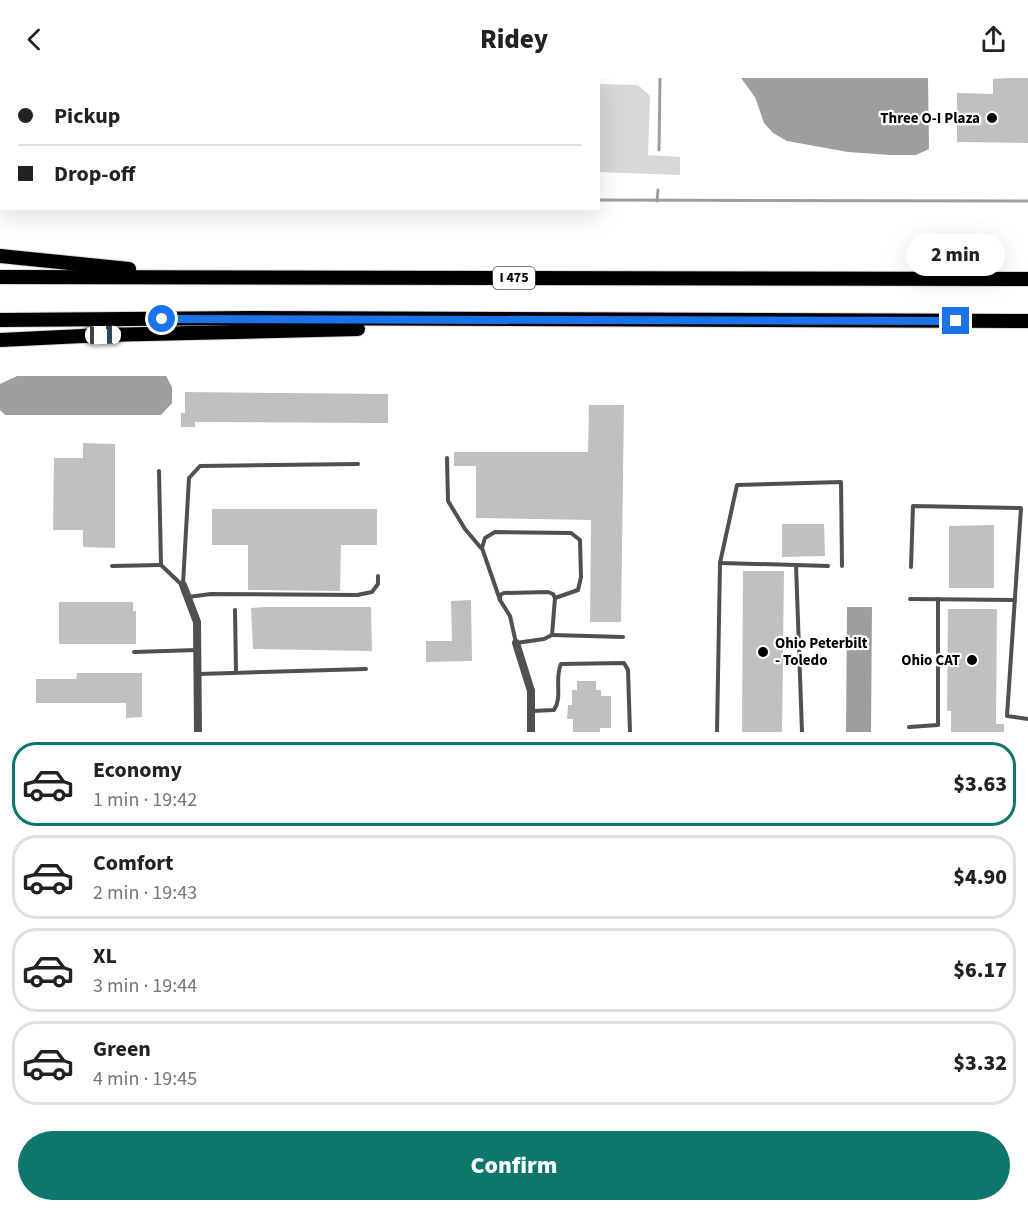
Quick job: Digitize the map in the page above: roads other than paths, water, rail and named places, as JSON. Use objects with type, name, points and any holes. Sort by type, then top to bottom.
[{"type":"highway","points":[[0,256],[118,268],[260,278]]},
{"type":"highway","name":"I 475","points":[[0,277],[1028,279]]},
{"type":"highway","points":[[0,320],[251,318],[550,321],[1028,321]]},
{"type":"highway","points":[[0,340],[92,335],[550,321]]},
{"type":"street","points":[[183,585],[197,622],[198,732]]},
{"type":"street","points":[[516,643],[531,691],[531,732]]},
{"type":"lane","points":[[447,458],[448,501],[465,529],[482,548],[500,600],[510,616],[516,643],[544,639],[552,635],[622,638]]},
{"type":"lane","points":[[183,585],[189,478],[200,466],[357,464]]},
{"type":"lane","points":[[159,471],[161,565]]},
{"type":"lane","points":[[717,732],[720,562],[737,485],[841,482],[842,566]]},
{"type":"lane","points":[[911,567],[913,506],[1021,508],[1007,716],[1028,719]]},
{"type":"lane","points":[[482,548],[485,538],[495,532],[571,533],[580,540],[581,577],[578,590],[555,598]]},
{"type":"lane","points":[[720,562],[828,566]]},
{"type":"lane","points":[[112,566],[161,565],[183,585]]},
{"type":"lane","points":[[796,565],[802,732]]},
{"type":"lane","points":[[188,597],[211,594],[357,595],[372,592],[378,584],[378,576]]},
{"type":"lane","points":[[500,600],[500,595],[504,593],[548,592],[553,594],[555,598],[552,635]]},
{"type":"lane","points":[[910,599],[1014,600]]},
{"type":"lane","points":[[909,727],[938,725],[938,599]]},
{"type":"lane","points":[[235,610],[236,672]]},
{"type":"lane","points":[[134,652],[198,650]]},
{"type":"lane","points":[[532,711],[554,710],[558,704],[558,670],[561,664],[624,663],[628,670],[630,732]]},
{"type":"lane","points":[[199,674],[366,669]]},
{"type":"waterway","points":[[659,150],[660,78]]},
{"type":"waterway","points":[[657,201],[658,190]]},
{"type":"waterway","points":[[600,200],[1028,201]]},
{"type":"place","name":"Three O-I Plaza","points":[[992,118]]},
{"type":"place","name":"Ohio Peterbilt - Toledo","points":[[763,652]]},
{"type":"place","name":"Ohio CAT","points":[[972,660]]}]
